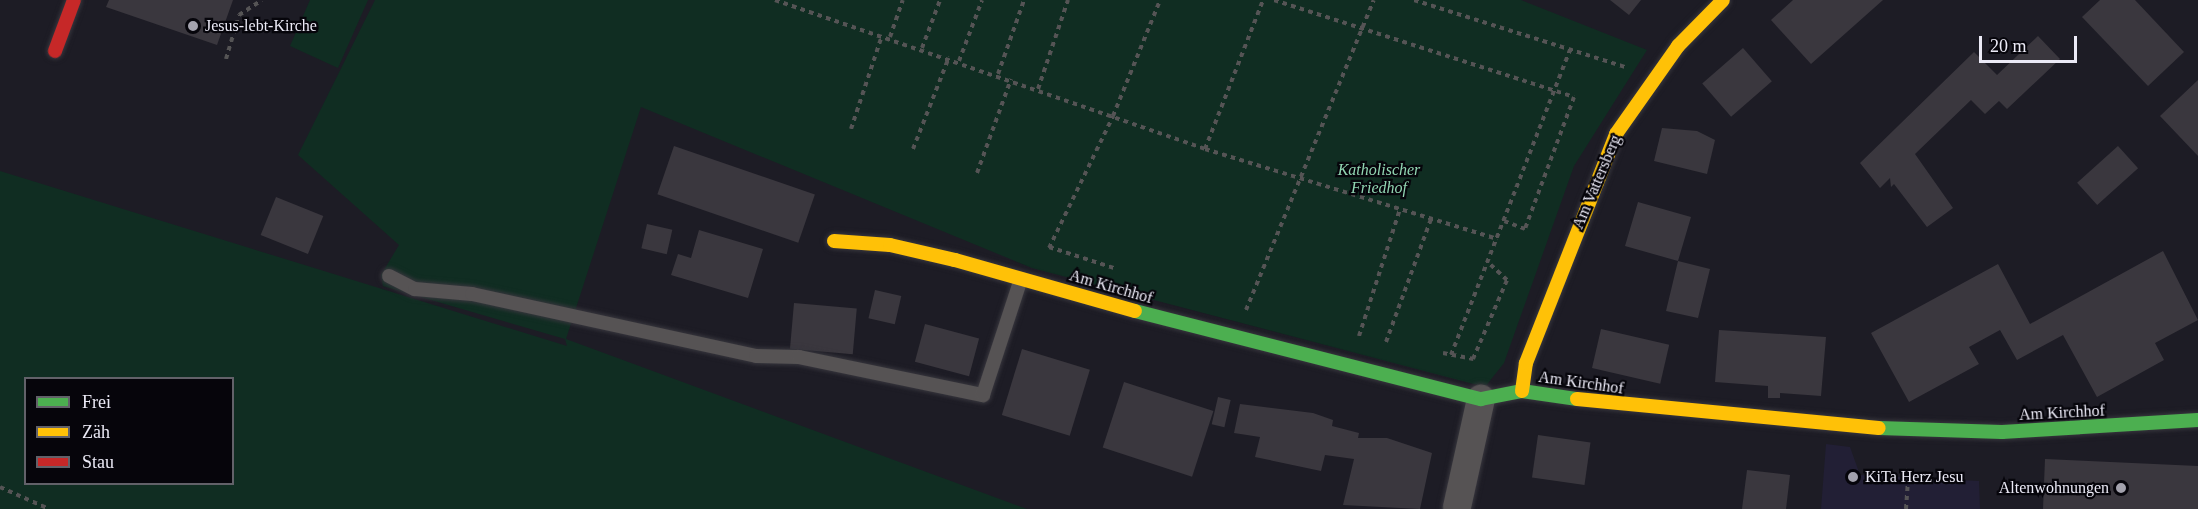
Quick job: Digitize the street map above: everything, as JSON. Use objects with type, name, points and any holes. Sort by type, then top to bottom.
[{"type":"street","points":[[55,51],[74,0]]},
{"type":"street","name":"Am Vattersberg","points":[[1522,391],[1526,363],[1606,154],[1649,86],[1723,0]]},
{"type":"street","name":"Am Kirchhof","points":[[834,242],[890,245],[1265,348],[1481,399],[1522,391],[1676,412],[1911,431],[2002,432],[2198,420]]},
{"type":"street","points":[[1457,507],[1481,399]]},
{"type":"lane","points":[[388,276],[415,289],[472,294],[756,356],[799,357],[983,395],[1026,281]]},
{"type":"path","points":[[226,59],[239,15],[262,0]]},
{"type":"path","points":[[775,0],[949,57],[1205,149],[1497,239]]},
{"type":"path","points":[[890,37],[903,0]]},
{"type":"path","points":[[922,48],[939,0]]},
{"type":"path","points":[[959,61],[982,0]]},
{"type":"path","points":[[998,74],[1024,0]]},
{"type":"path","points":[[1038,88],[1068,0]]},
{"type":"path","points":[[1026,281],[1113,116],[1160,0]]},
{"type":"path","points":[[1205,149],[1263,0]]},
{"type":"path","points":[[1274,0],[1574,97],[1525,229],[1504,221]]},
{"type":"path","points":[[1246,311],[1374,0]]},
{"type":"path","points":[[1414,0],[1629,69],[1649,86]]},
{"type":"path","points":[[850,129],[882,35]]},
{"type":"path","points":[[1451,355],[1570,49]]},
{"type":"path","points":[[913,149],[949,57]]},
{"type":"path","points":[[977,173],[1011,79]]},
{"type":"path","points":[[1358,336],[1400,209]]},
{"type":"path","points":[[1386,342],[1431,219]]},
{"type":"path","points":[[1473,359],[1507,280],[1488,262]]},
{"type":"path","points":[[1906,509],[1911,431]]},
{"type":"path","points":[[0,487],[49,509]]},
{"type":"shaded area","name":"KiTa Herz Jesu","points":[[1826,444],[1850,447],[1860,475],[1979,481],[1980,509],[1821,509]]},
{"type":"green space","points":[[310,0],[368,0],[338,68],[290,46]]},
{"type":"green space","name":"Katholischer Friedhof","points":[[375,0],[1521,0],[1647,50],[1574,166],[1504,363],[1485,387],[1032,268],[641,107],[566,339],[1027,509],[0,509],[0,171],[567,346],[565,339],[383,286],[381,275],[399,245],[298,155]]},
{"type":"building","name":"Jesus-lebt-Kirche","points":[[109,0],[233,0],[217,45],[106,7]]},
{"type":"building","points":[[1610,0],[1641,0],[1629,15]]},
{"type":"building","points":[[1793,0],[1883,0],[1811,64],[1771,20]]},
{"type":"building","points":[[2100,0],[2135,0],[2184,52],[2148,86],[2082,17]]},
{"type":"building","points":[[2038,36],[2060,59],[2007,109],[1999,101],[1985,114],[1971,100],[1915,154],[1953,208],[1927,227],[1894,184],[1891,187],[1890,178],[1880,188],[1860,163],[1974,52],[1997,75]]},
{"type":"building","points":[[1743,48],[1772,81],[1731,117],[1702,83]]},
{"type":"building","points":[[2198,80],[2198,156],[2160,116]]},
{"type":"building","points":[[1662,128],[1697,131],[1715,140],[1707,174],[1654,161]]},
{"type":"building","points":[[674,146],[815,195],[798,243],[657,194]]},
{"type":"building","points":[[2118,146],[2138,168],[2097,205],[2077,183]]},
{"type":"building","points":[[276,197],[323,216],[308,254],[261,235]]},
{"type":"building","points":[[1638,202],[1691,217],[1678,261],[1625,246]]},
{"type":"building","points":[[647,224],[672,230],[667,254],[641,248]]},
{"type":"building","points":[[699,230],[763,249],[748,298],[671,275],[678,254],[691,258]]},
{"type":"building","points":[[2163,251],[2198,320],[2155,343],[2164,360],[2097,397],[2063,335],[2017,360],[2000,330],[1969,347],[1979,364],[1909,402],[1871,333],[1998,264],[2030,324]]},
{"type":"building","points":[[1678,261],[1710,269],[1698,318],[1666,311]]},
{"type":"building","points":[[875,290],[901,296],[895,324],[868,318]]},
{"type":"building","points":[[794,303],[857,308],[853,354],[790,349]]},
{"type":"building","points":[[925,324],[979,338],[969,376],[915,362]]},
{"type":"building","points":[[1601,329],[1669,345],[1660,384],[1592,368]]},
{"type":"building","points":[[1719,330],[1826,337],[1821,396],[1780,393],[1780,398],[1768,398],[1768,386],[1715,382]]},
{"type":"building","points":[[1022,349],[1090,370],[1070,436],[1002,415]]},
{"type":"building","points":[[1124,382],[1213,411],[1192,477],[1103,448]]},
{"type":"building","points":[[1218,397],[1231,400],[1224,427],[1212,424]]},
{"type":"building","points":[[1240,404],[1313,413],[1333,420],[1332,426],[1359,433],[1358,438],[1387,438],[1432,453],[1420,509],[1343,505],[1354,459],[1325,455],[1321,471],[1255,457],[1260,437],[1234,433]]},
{"type":"building","points":[[1538,435],[1590,442],[1584,485],[1532,478]]},
{"type":"building","name":"Altenwohnungen","points":[[2045,459],[2198,466],[2198,509],[2043,509]]},
{"type":"building","points":[[1747,470],[1790,475],[1786,509],[1742,509]]},
{"type":"traffic: fast","points":[[1135,311],[1481,399],[1522,391],[1577,399]]},
{"type":"traffic: fast","points":[[1879,428],[2002,432],[2198,420]]},
{"type":"traffic: slow","points":[[1522,391],[1526,363],[1616,134],[1678,46],[1723,0]]},
{"type":"traffic: slow","points":[[834,241],[890,245],[955,260],[1135,311]]},
{"type":"traffic: slow","points":[[1577,399],[1879,428]]},
{"type":"traffic: jam","points":[[55,51],[74,0]]},
{"type":"place","name":"Jesus-lebt-Kirche","points":[[193,26]]},
{"type":"place","name":"KiTa Herz Jesu","points":[[1853,477]]},
{"type":"place","name":"Altenwohnungen","points":[[2121,488]]}]
